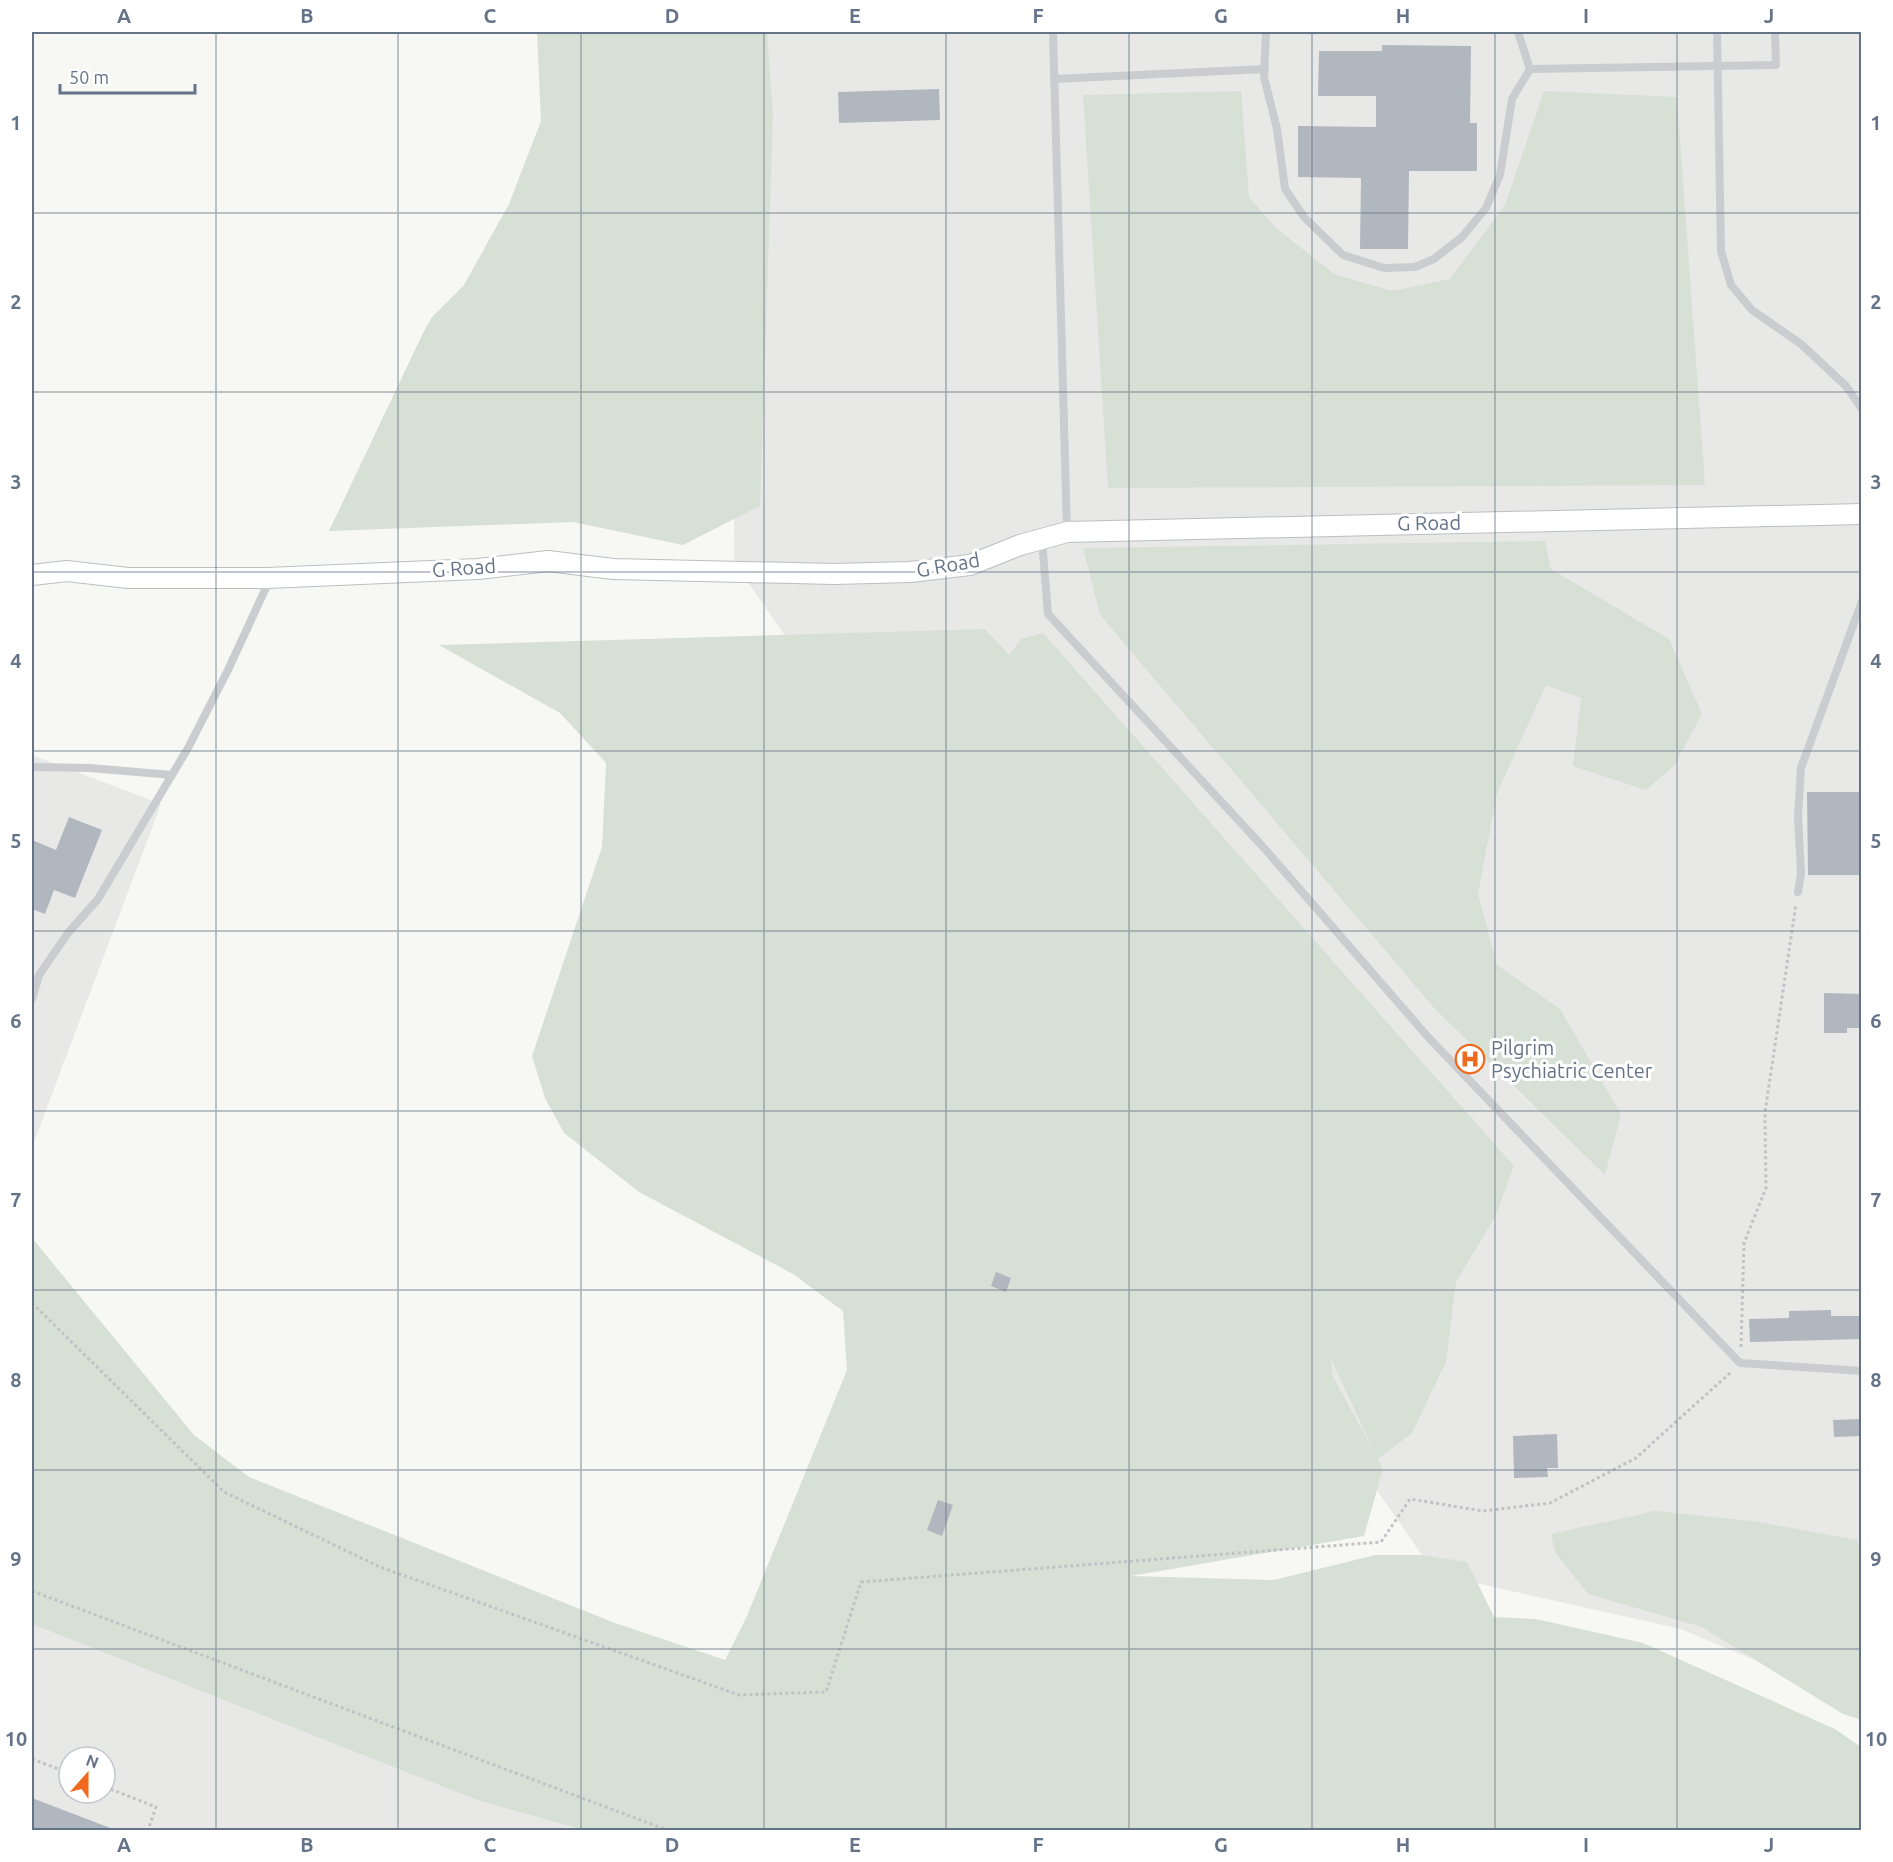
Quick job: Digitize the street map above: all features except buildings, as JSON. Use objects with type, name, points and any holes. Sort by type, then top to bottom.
[{"type":"street","name":"G Road","points":[[32,575],[67,571],[128,578],[270,578],[478,569],[548,561],[613,569],[834,574],[910,572],[970,565],[1042,538],[1067,532],[1862,514]]},
{"type":"lane","points":[[1053,32],[1067,532]]},
{"type":"lane","points":[[1266,32],[1265,69],[1285,189],[1304,217],[1343,255],[1384,268],[1415,267],[1434,259],[1462,237],[1486,208],[1500,175],[1512,99],[1530,69],[1518,32]]},
{"type":"lane","points":[[1717,32],[1721,251],[1731,285],[1752,310],[1801,344],[1846,386],[1862,409]]},
{"type":"lane","points":[[1530,69],[1717,68],[1776,65],[1775,32]]},
{"type":"lane","points":[[1054,79],[1265,69]]},
{"type":"lane","points":[[1042,538],[1048,614],[1264,848],[1428,1037],[1740,1363],[1862,1371]]},
{"type":"lane","points":[[32,999],[39,975],[68,933],[98,899],[172,775],[228,670],[270,578]]},
{"type":"lane","points":[[1798,891],[1801,873],[1798,816],[1801,768],[1862,601]]},
{"type":"lane","points":[[32,767],[90,768],[172,775]]},
{"type":"path","points":[[32,1303],[224,1492],[380,1567],[739,1695],[826,1692],[861,1582],[1381,1542],[1410,1499],[1483,1510],[1550,1503],[1636,1458],[1740,1363],[1744,1243],[1766,1188],[1765,1112],[1798,891]]},
{"type":"path","points":[[32,1591],[667,1830]]},
{"type":"path","points":[[32,1759],[57,1768]]},
{"type":"path","points":[[117,1792],[156,1807],[148,1830]]},
{"type":"shaded area","points":[[537,32],[767,32],[773,117],[760,506],[683,545],[573,522],[329,531],[423,333],[432,317],[464,285],[509,204],[541,121]]},
{"type":"shaded area","name":"Pilgrim Psychiatric Center","points":[[735,32],[1861,32],[1861,1705],[1681,1629],[1435,1574],[734,562]]},
{"type":"shaded area","points":[[1241,91],[1249,197],[1276,228],[1334,274],[1392,291],[1450,279],[1505,205],[1544,91],[1677,97],[1705,485],[1108,488],[1083,95]]},
{"type":"shaded area","points":[[1545,541],[1551,569],[1669,639],[1702,714],[1674,766],[1646,790],[1573,766],[1581,698],[1546,685],[1497,793],[1478,894],[1497,965],[1560,1009],[1621,1114],[1605,1175],[1435,1009],[1100,615],[1083,548]]},
{"type":"shaded area","points":[[985,629],[1009,655],[1021,639],[1043,633],[1514,1166],[1495,1217],[1456,1282],[1446,1362],[1412,1433],[1378,1459],[1383,1469],[1364,1536],[1131,1576],[1274,1580],[1375,1555],[1422,1555],[1467,1562],[1494,1617],[1536,1619],[1643,1643],[1835,1729],[1861,1747],[1861,1830],[584,1830],[477,1800],[32,1624],[32,1238],[194,1435],[249,1477],[615,1623],[725,1660],[747,1616],[847,1370],[843,1311],[793,1274],[639,1192],[564,1133],[545,1098],[532,1056],[602,847],[606,763],[560,713],[439,645]],"holes":[[[1331,1359],[1371,1446],[1332,1375]]]},
{"type":"shaded area","points":[[32,755],[161,804],[32,1147]]},
{"type":"shaded area","points":[[1655,1511],[1753,1521],[1857,1540],[1862,1557],[1861,1720],[1843,1714],[1702,1627],[1588,1594],[1555,1552],[1551,1534]]},
{"type":"shaded area","points":[[32,1609],[622,1830],[32,1830]]},
{"type":"place","name":"Pilgrim Psychiatric Center","points":[[1470,1059]]}]
